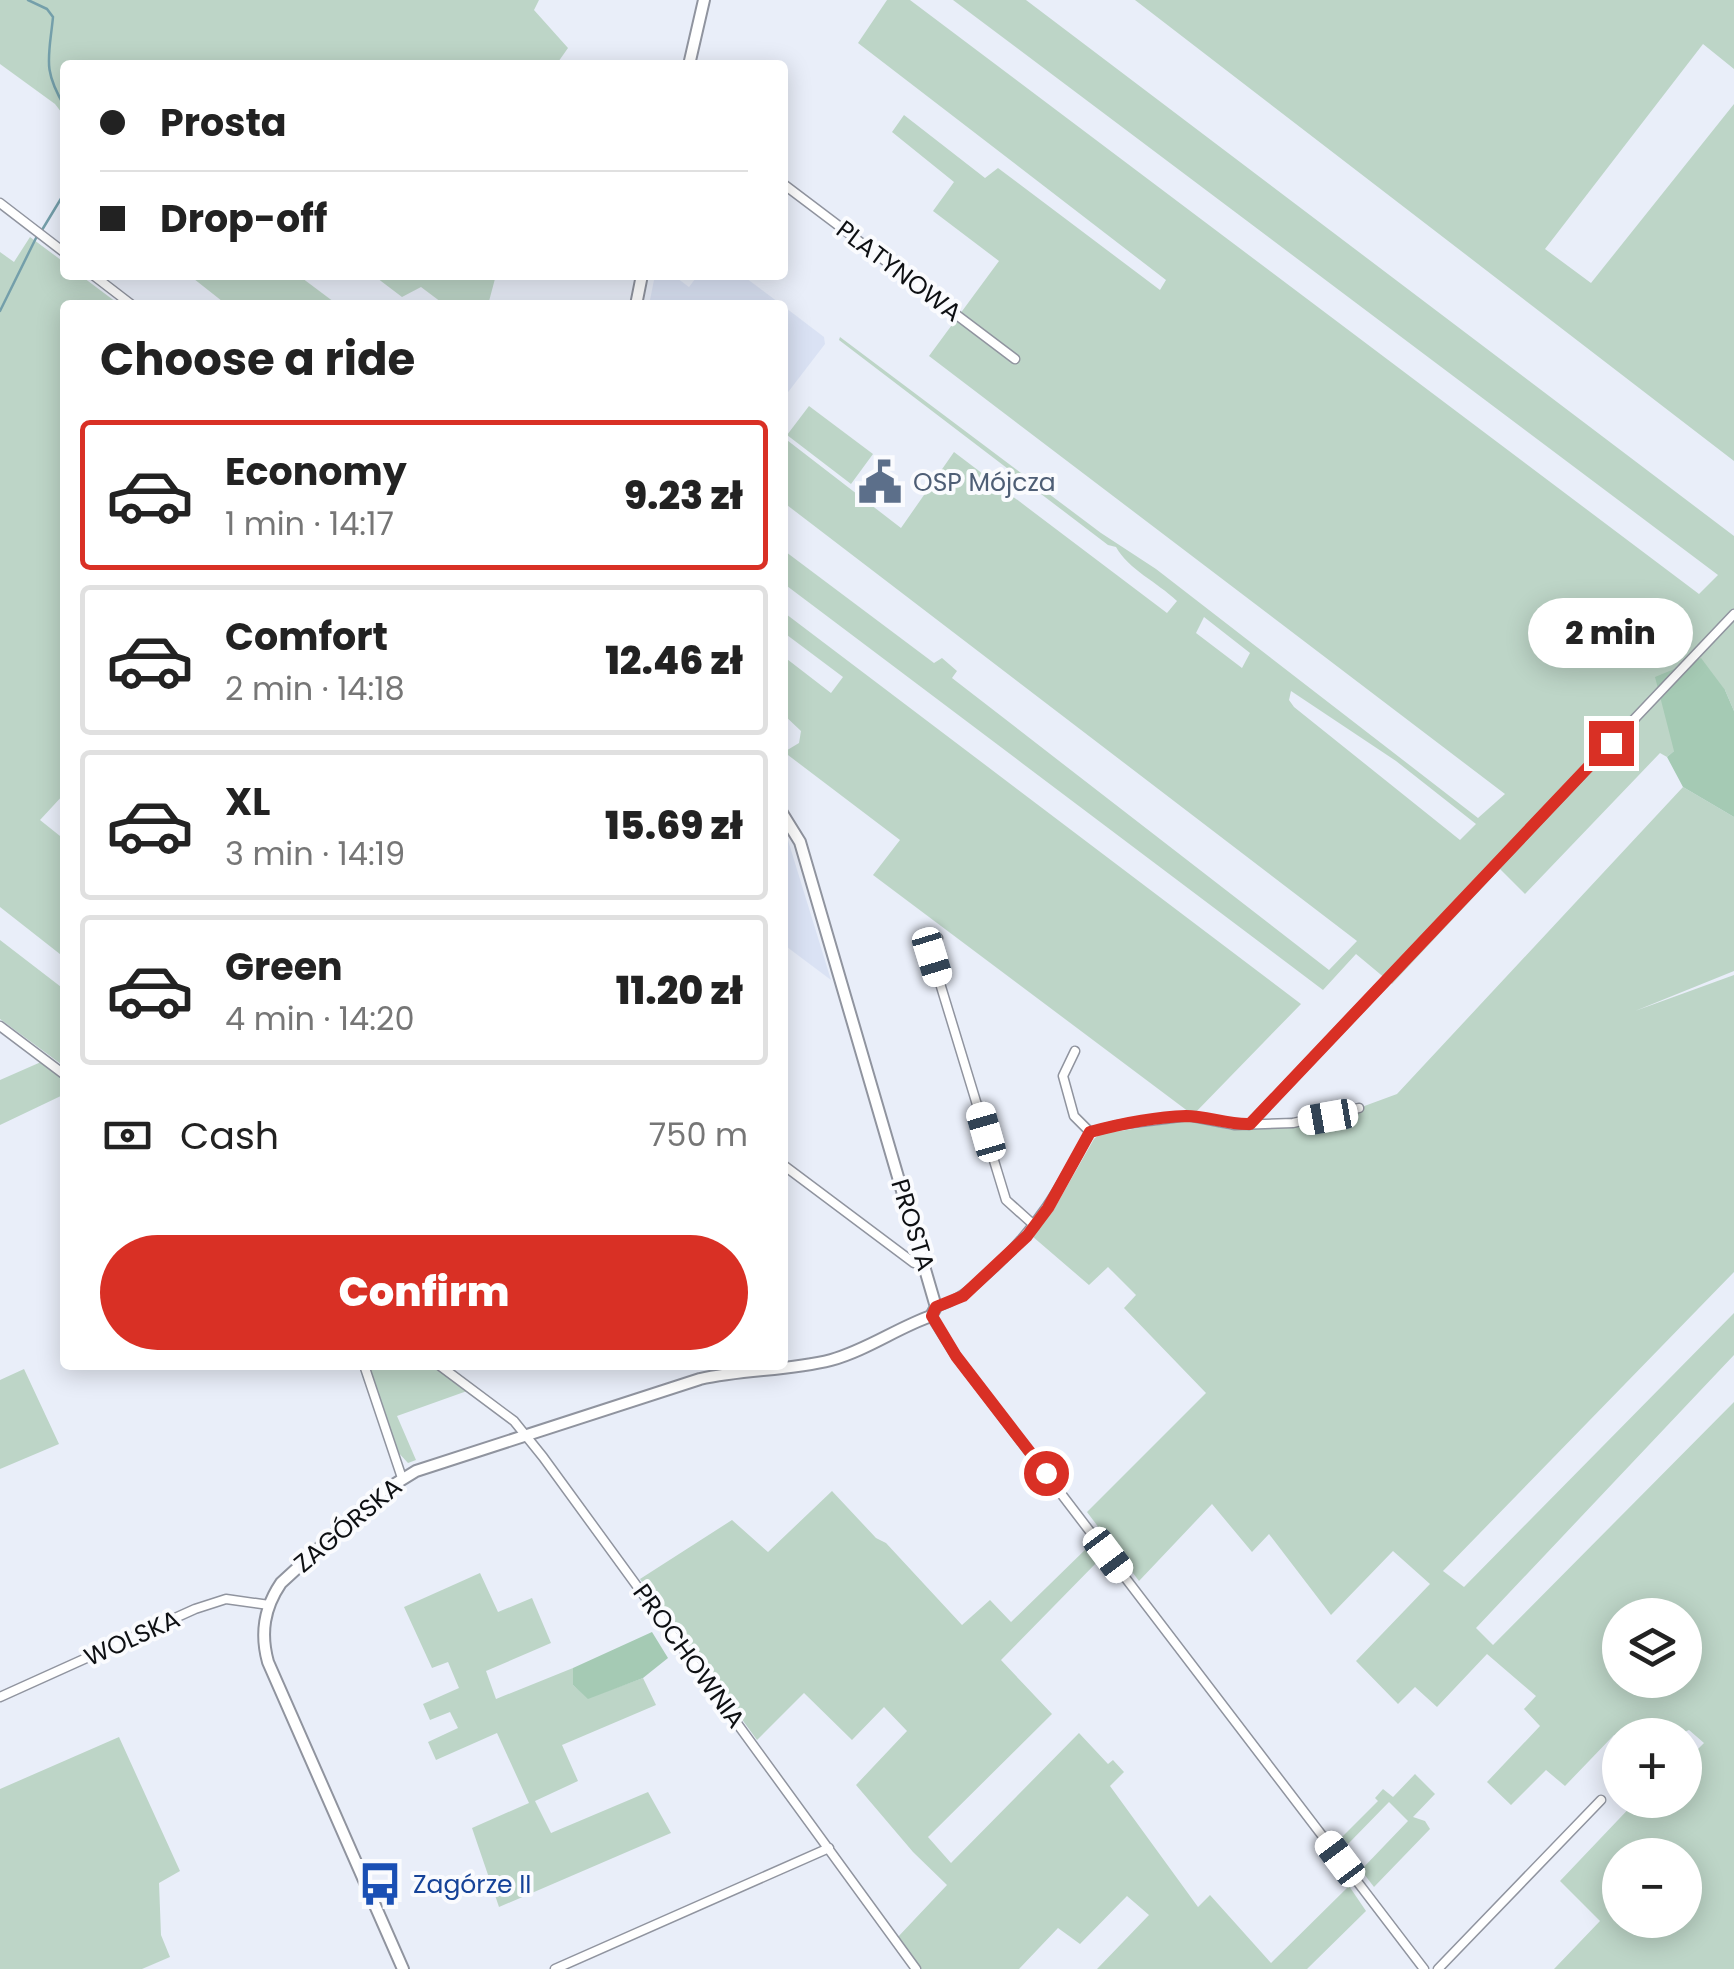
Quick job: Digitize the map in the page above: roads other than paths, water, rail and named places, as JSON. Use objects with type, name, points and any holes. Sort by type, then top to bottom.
[{"type":"street","points":[[690,60],[704,0]]},
{"type":"street","name":"PLATYNOWA","points":[[788,187],[1016,359]]},
{"type":"street","points":[[0,203],[60,250]]},
{"type":"street","points":[[100,280],[126,300]]},
{"type":"street","points":[[1250,1124],[1734,614]]},
{"type":"street","name":"PROSTA","points":[[788,823],[800,842],[923,1262],[934,1312],[956,1356],[1424,1969]]},
{"type":"street","points":[[938,938],[932,957],[1006,1200],[1035,1226]]},
{"type":"street","points":[[0,1026],[60,1071]]},
{"type":"street","points":[[1074,1051],[1063,1076],[1074,1116],[1090,1132]]},
{"type":"street","points":[[934,1312],[963,1296],[1035,1226],[1090,1132],[1188,1116],[1218,1123],[1293,1123],[1359,1108]]},
{"type":"street","points":[[788,1168],[914,1263],[923,1262]]},
{"type":"street","name":"ZAGÓRSKA","points":[[788,1366],[831,1360],[934,1312]]},
{"type":"street","points":[[366,1370],[402,1478]]},
{"type":"street","name":"PROCHOWNIA","points":[[446,1370],[514,1421],[525,1435],[716,1690],[916,1969]]},
{"type":"street","name":"ZAGÓRSKA","points":[[269,1605],[294,1568],[402,1478],[700,1379],[762,1370]]},
{"type":"street","name":"WOLSKA","points":[[0,1696],[210,1604],[241,1599],[269,1605]]},
{"type":"street","points":[[269,1605],[264,1640],[272,1672],[402,1969]]},
{"type":"street","points":[[1438,1969],[1601,1800]]},
{"type":"street","points":[[555,1969],[828,1848]]},
{"type":"waterway","points":[[28,0],[47,9],[53,17],[50,73],[60,98]]},
{"type":"waterway","points":[[42,230],[60,200]]},
{"type":"waterway","points":[[0,311],[37,236]]},
{"type":"place","name":"OSP Mójcza","points":[[880,482]]},
{"type":"place","name":"Zagórze II","points":[[380,1884]]}]
